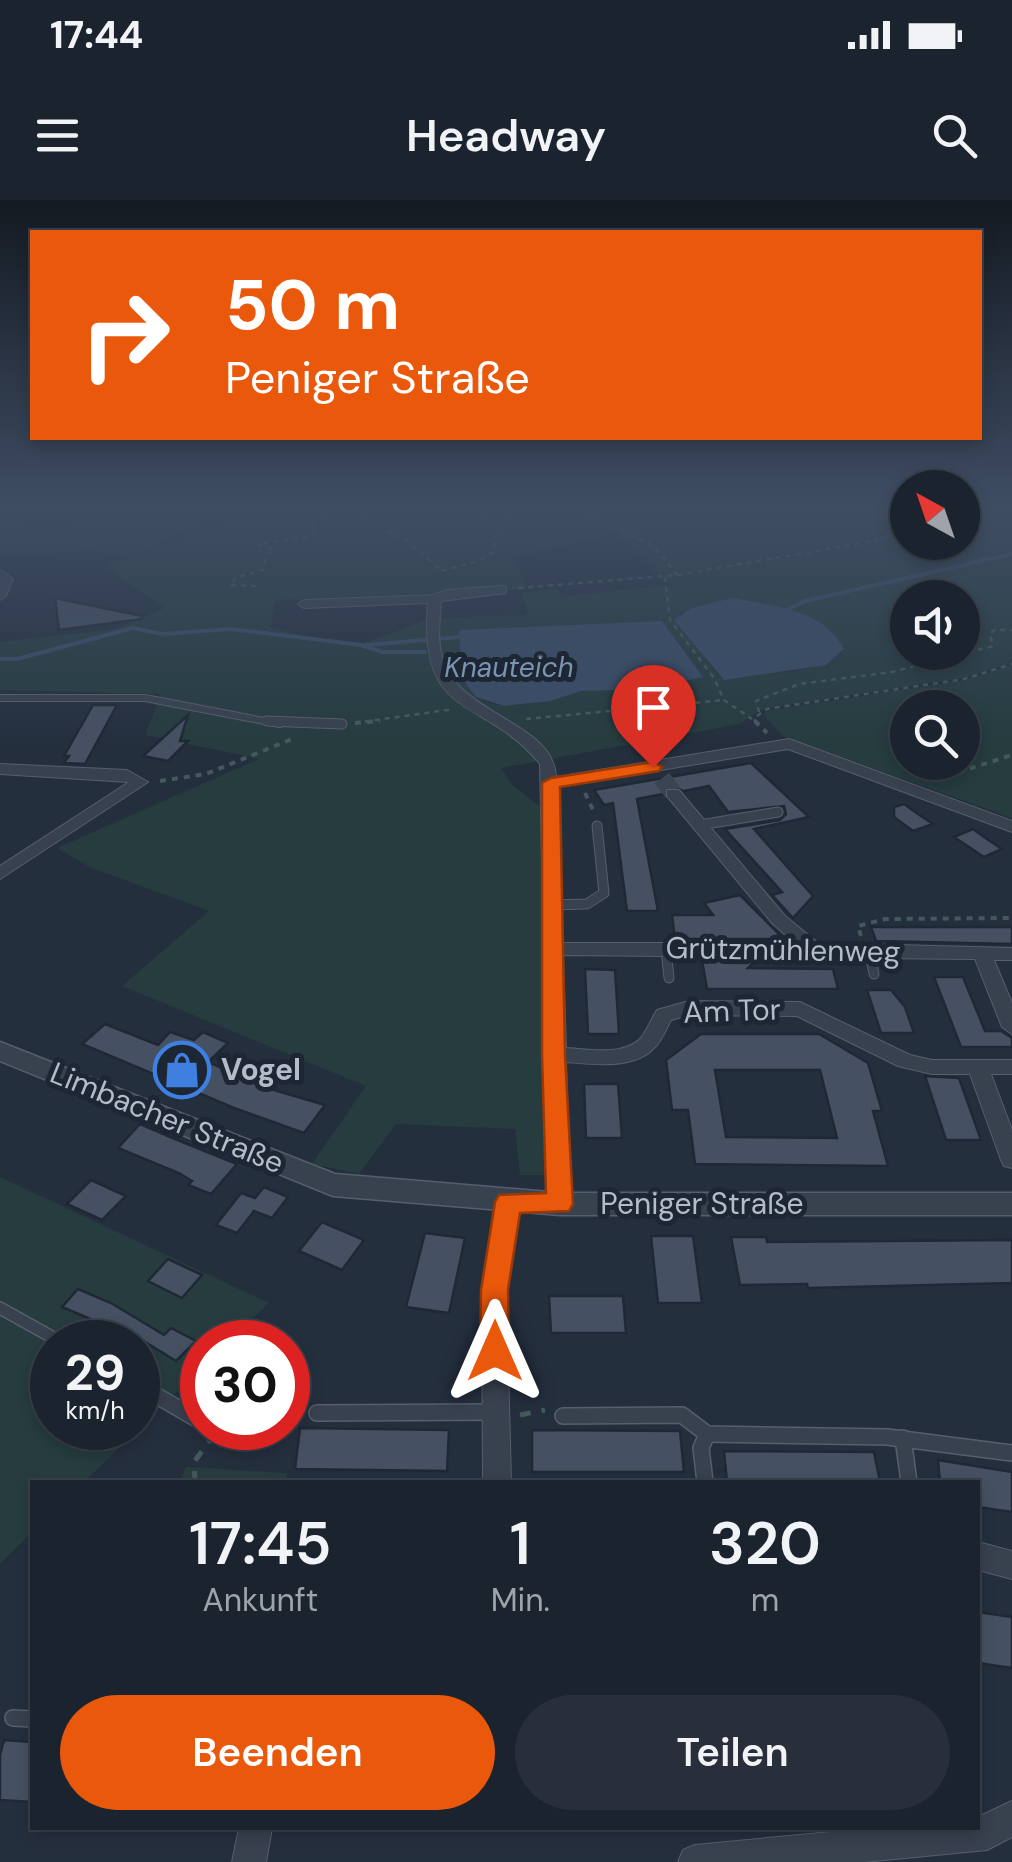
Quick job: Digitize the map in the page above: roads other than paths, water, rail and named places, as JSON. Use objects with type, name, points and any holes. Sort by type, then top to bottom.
[{"type":"street","points":[[304,604],[435,599],[447,594],[502,590]]},
{"type":"street","points":[[435,599],[435,658],[450,692],[466,706],[507,725],[538,748],[548,763],[560,1204]]},
{"type":"street","points":[[551,783],[577,779],[662,779],[788,744],[1012,827]]},
{"type":"street","points":[[0,768],[95,772],[138,780],[0,874]]},
{"type":"street","points":[[662,779],[780,920],[813,948]]},
{"type":"street","name":"Grützmühlenweg","points":[[554,949],[589,942],[641,943],[666,948],[1012,954]]},
{"type":"street","points":[[982,954],[1012,1027]]},
{"type":"street","name":"Am Tor","points":[[553,1055],[625,1054],[638,1050],[646,1045],[664,1015],[689,1008],[800,1009],[905,1061],[932,1067],[1012,1067]]},
{"type":"street","name":"Limbacher Straße","points":[[0,1050],[333,1185]]},
{"type":"street","points":[[978,1067],[1012,1160]]},
{"type":"street","name":"Peniger Straße","points":[[333,1185],[560,1204],[1012,1204]]},
{"type":"street","points":[[497,1480],[494,1290],[508,1202]]},
{"type":"street","points":[[980,1557],[1012,1565]]},
{"type":"street","points":[[695,1862],[987,1833],[1012,1818]]},
{"type":"street","points":[[249,1862],[256,1830]]},
{"type":"lane","points":[[0,698],[145,698],[282,724],[342,724]]},
{"type":"lane","points":[[700,825],[778,812]]},
{"type":"lane","points":[[551,906],[587,905],[604,893],[598,826]]},
{"type":"lane","points":[[666,948],[669,978]]},
{"type":"lane","points":[[867,950],[874,974]]},
{"type":"lane","points":[[0,1308],[30,1325]]},
{"type":"lane","points":[[317,1413],[495,1415]]},
{"type":"lane","points":[[564,1416],[682,1415],[708,1434],[904,1438],[1012,1453]]},
{"type":"lane","points":[[705,1480],[702,1448],[708,1434]]},
{"type":"lane","points":[[904,1438],[909,1480]]},
{"type":"lane","points":[[12,1718],[30,1718]]},
{"type":"water","points":[[732,598],[810,617],[824,625],[844,649],[826,665],[724,680],[674,620],[692,608]]},
{"type":"water","name":"Knauteich","points":[[662,621],[703,677],[648,689],[581,691],[550,701],[504,706],[476,697],[462,679],[459,630]]},
{"type":"waterway","points":[[782,612],[805,601],[869,587]]},
{"type":"waterway","points":[[0,659],[17,659],[133,628],[161,634],[231,629],[361,645],[382,652],[425,652]]},
{"type":"waterway","points":[[366,645],[459,637]]},
{"type":"tunnel","points":[[662,778],[673,793]]},
{"type":"place","name":"Vogel","points":[[182,1070]]}]
